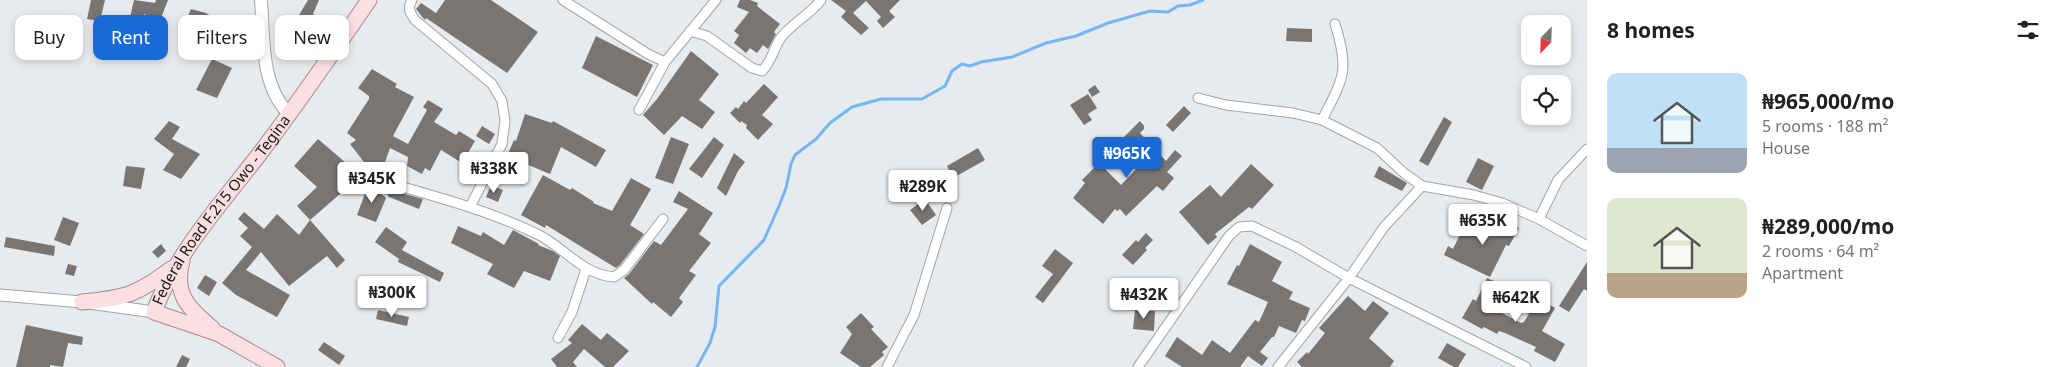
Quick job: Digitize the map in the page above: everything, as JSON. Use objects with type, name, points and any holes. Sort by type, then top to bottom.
[{"type":"main road","points":[[261,0],[265,66],[275,95],[281,106],[290,115]]},
{"type":"main road","name":"Federal Road F.215 Owo - Tegina","points":[[277,367],[218,334],[154,312],[162,288],[181,258],[290,115],[369,0]]},
{"type":"main road","points":[[82,302],[128,296],[144,288],[181,258]]},
{"type":"main road","points":[[181,258],[179,285],[182,296],[194,313],[218,334]]},
{"type":"street","points":[[412,0],[409,5],[410,14],[415,20],[492,84],[502,101],[505,122],[502,144],[470,206]]},
{"type":"street","points":[[563,0],[648,54],[665,62]]},
{"type":"street","points":[[639,110],[665,62],[716,0]]},
{"type":"street","points":[[690,31],[707,36],[752,68],[762,70],[770,63],[780,38],[821,0]]},
{"type":"street","points":[[1322,120],[1340,85],[1344,66],[1341,44],[1335,24]]},
{"type":"street","points":[[1198,98],[1226,105],[1293,113],[1322,120],[1377,148],[1404,173],[1422,186],[1474,195],[1502,203],[1539,219],[1587,246]]},
{"type":"street","points":[[1539,219],[1558,180],[1587,149]]},
{"type":"street","points":[[389,183],[470,206],[540,235],[586,269],[604,277],[614,277],[624,270],[663,219]]},
{"type":"street","points":[[1278,367],[1349,278],[1384,227],[1422,186]]},
{"type":"street","points":[[887,367],[914,315],[947,208]]},
{"type":"street","points":[[1138,367],[1229,236],[1240,227],[1252,226],[1296,247],[1349,278],[1526,367]]},
{"type":"street","points":[[558,338],[572,312],[586,269]]},
{"type":"street","points":[[0,295],[82,302],[154,312]]},
{"type":"building","points":[[91,0],[105,0],[101,15],[93,15],[93,20],[87,19]]},
{"type":"building","points":[[134,0],[155,3],[156,0],[168,0],[162,15],[131,15]]},
{"type":"building","points":[[308,0],[319,0],[313,14],[315,15],[299,15]]},
{"type":"building","points":[[445,0],[491,0],[538,32],[507,73],[426,18],[425,20],[416,9],[421,3],[436,13]]},
{"type":"building","points":[[740,0],[750,0],[758,3],[757,6],[780,24],[774,32],[776,34],[768,49],[763,45],[757,53],[750,48],[746,53],[734,43],[739,35],[734,31],[749,12],[737,7]]},
{"type":"building","points":[[831,0],[900,0],[889,11],[895,17],[883,28],[877,21],[881,17],[866,1],[853,13],[869,28],[861,35],[841,17],[846,11]]},
{"type":"building","points":[[191,9],[209,15],[188,15]]},
{"type":"building","points":[[1287,28],[1312,29],[1312,42],[1286,41]]},
{"type":"building","points":[[596,36],[653,65],[637,97],[582,68]]},
{"type":"building","points":[[691,51],[719,74],[699,100],[715,112],[702,129],[682,116],[664,135],[643,115],[657,99]]},
{"type":"building","points":[[211,60],[232,68],[217,98],[196,90]]},
{"type":"building","points":[[372,69],[397,84],[395,87],[414,97],[393,136],[408,144],[427,110],[423,107],[428,100],[443,109],[434,122],[456,135],[459,131],[475,141],[462,163],[441,150],[430,171],[425,168],[422,174],[407,166],[408,157],[390,148],[383,168],[364,162],[350,144],[356,140],[347,133],[369,99],[369,96],[358,88]]},
{"type":"building","points":[[764,84],[778,97],[762,115],[773,124],[758,140],[746,128],[747,125],[741,121],[740,123],[730,113],[736,107],[738,109],[744,101],[746,103]]},
{"type":"building","points":[[1095,85],[1100,92],[1092,97],[1088,90]]},
{"type":"building","points":[[1088,94],[1097,108],[1088,114],[1092,120],[1084,125],[1070,105]]},
{"type":"building","points":[[1184,106],[1191,113],[1173,132],[1166,125]]},
{"type":"building","points":[[525,114],[552,123],[553,121],[606,150],[596,167],[561,147],[550,174],[507,156],[514,140],[516,141]]},
{"type":"building","points":[[1444,117],[1452,122],[1428,166],[1419,161]]},
{"type":"building","points":[[169,121],[180,127],[172,139],[200,154],[181,179],[163,170],[174,154],[154,139]]},
{"type":"building","points":[[1140,121],[1144,129],[1140,133],[1166,161],[1175,150],[1182,156],[1167,172],[1174,178],[1163,191],[1157,186],[1126,216],[1120,209],[1117,211],[1115,209],[1103,224],[1073,198],[1085,183],[1082,180],[1099,163],[1121,185],[1140,165],[1119,142]]},
{"type":"building","points":[[482,126],[495,134],[489,144],[476,136]]},
{"type":"building","points":[[671,137],[689,144],[673,184],[655,178]]},
{"type":"building","points":[[714,137],[724,145],[702,178],[689,169]]},
{"type":"building","points":[[318,139],[353,169],[340,194],[310,220],[297,206],[317,187],[294,166]]},
{"type":"building","points":[[978,148],[985,160],[953,178],[947,166]]},
{"type":"building","points":[[734,153],[745,162],[738,171],[726,196],[717,188]]},
{"type":"building","points":[[1478,158],[1494,166],[1482,190],[1466,182]]},
{"type":"building","points":[[1251,164],[1274,185],[1252,209],[1249,207],[1215,234],[1217,237],[1208,245],[1179,212],[1210,185],[1221,197]]},
{"type":"building","points":[[126,166],[145,168],[141,189],[123,186]]},
{"type":"building","points":[[1379,166],[1407,183],[1402,191],[1374,177]]},
{"type":"building","points":[[543,175],[570,190],[572,188],[593,203],[612,211],[631,178],[651,189],[630,225],[644,234],[620,265],[616,268],[546,225],[545,228],[521,215]]},
{"type":"building","points":[[369,183],[386,198],[376,222],[357,215]]},
{"type":"building","points":[[380,184],[387,189],[423,199],[419,209],[389,197]]},
{"type":"building","points":[[491,185],[503,190],[498,202],[486,197]]},
{"type":"building","points":[[679,191],[713,213],[699,234],[711,243],[689,271],[696,275],[679,298],[683,302],[671,317],[653,302],[652,304],[624,278],[654,241],[661,245],[688,209],[673,202]]},
{"type":"building","points":[[925,199],[936,215],[922,225],[910,210]]},
{"type":"building","points":[[244,212],[264,229],[277,214],[299,235],[310,220],[345,260],[337,268],[327,256],[289,286],[261,252],[246,270],[290,295],[277,317],[236,295],[222,283],[252,247],[240,236],[248,228],[238,219]]},
{"type":"building","points":[[1494,215],[1519,228],[1509,246],[1506,245],[1490,277],[1444,255],[1448,246],[1453,249],[1463,228],[1481,237]]},
{"type":"building","points":[[63,217],[79,223],[70,246],[54,240]]},
{"type":"building","points":[[458,226],[481,236],[483,232],[504,245],[513,230],[538,245],[553,251],[560,256],[550,281],[524,271],[514,288],[487,274],[493,264],[451,243]]},
{"type":"building","points":[[386,227],[407,242],[402,250],[444,273],[440,282],[398,262],[399,259],[375,242]]},
{"type":"building","points":[[1146,233],[1153,240],[1145,248],[1147,250],[1133,265],[1122,255],[1136,240],[1138,242]]},
{"type":"building","points":[[6,237],[55,246],[54,256],[4,247]]},
{"type":"building","points":[[161,244],[166,251],[158,258],[152,252]]},
{"type":"building","points":[[1250,244],[1282,262],[1272,281],[1293,292],[1289,299],[1310,308],[1305,321],[1302,320],[1296,333],[1279,326],[1274,337],[1260,352],[1268,358],[1262,366],[1248,356],[1240,367],[1182,367],[1165,356],[1177,337],[1202,355],[1212,340],[1230,353],[1255,320],[1259,322],[1268,302],[1227,284]]},
{"type":"building","points":[[1055,249],[1073,263],[1043,303],[1035,297],[1053,274],[1042,266]]},
{"type":"building","points":[[1587,262],[1587,291],[1584,289],[1569,312],[1559,306]]},
{"type":"building","points":[[68,264],[77,266],[74,276],[65,274]]},
{"type":"building","points":[[205,275],[217,282],[209,296],[197,288]]},
{"type":"building","points":[[1487,278],[1496,282],[1485,304],[1521,323],[1524,322],[1538,298],[1555,308],[1542,331],[1565,344],[1555,362],[1534,351],[1536,347],[1499,331],[1497,334],[1484,327],[1482,329],[1462,318],[1473,299],[1476,301]]},
{"type":"building","points":[[1348,296],[1365,311],[1373,301],[1389,313],[1369,338],[1394,361],[1390,367],[1302,367],[1297,362],[1307,352],[1308,354],[1325,333],[1319,328]]},
{"type":"building","points":[[378,310],[409,317],[407,326],[376,319]]},
{"type":"building","points":[[1135,310],[1155,311],[1154,331],[1133,329]]},
{"type":"building","points":[[861,313],[874,327],[871,329],[888,347],[882,352],[884,355],[870,367],[861,367],[840,353],[852,334],[846,327]]},
{"type":"building","points":[[582,324],[601,340],[607,333],[629,351],[613,367],[605,367],[584,349],[573,362],[577,367],[557,367],[551,359],[572,343],[568,340]]},
{"type":"building","points":[[26,325],[83,337],[82,345],[68,343],[63,367],[50,365],[50,367],[16,367]]},
{"type":"building","points":[[324,342],[345,356],[339,365],[318,350]]},
{"type":"building","points":[[1447,343],[1466,354],[1458,367],[1454,367],[1438,358]]},
{"type":"building","points":[[182,355],[190,359],[186,367],[176,367]]},
{"type":"waterway","points":[[697,367],[710,343],[715,327],[719,286],[764,240],[786,188],[795,155],[816,139],[830,123],[852,107],[881,99],[922,99],[945,86],[952,71],[962,64],[970,66],[981,62],[1012,57],[1046,43],[1076,36],[1108,23],[1150,11],[1168,12],[1178,6],[1190,5],[1203,0]]}]
